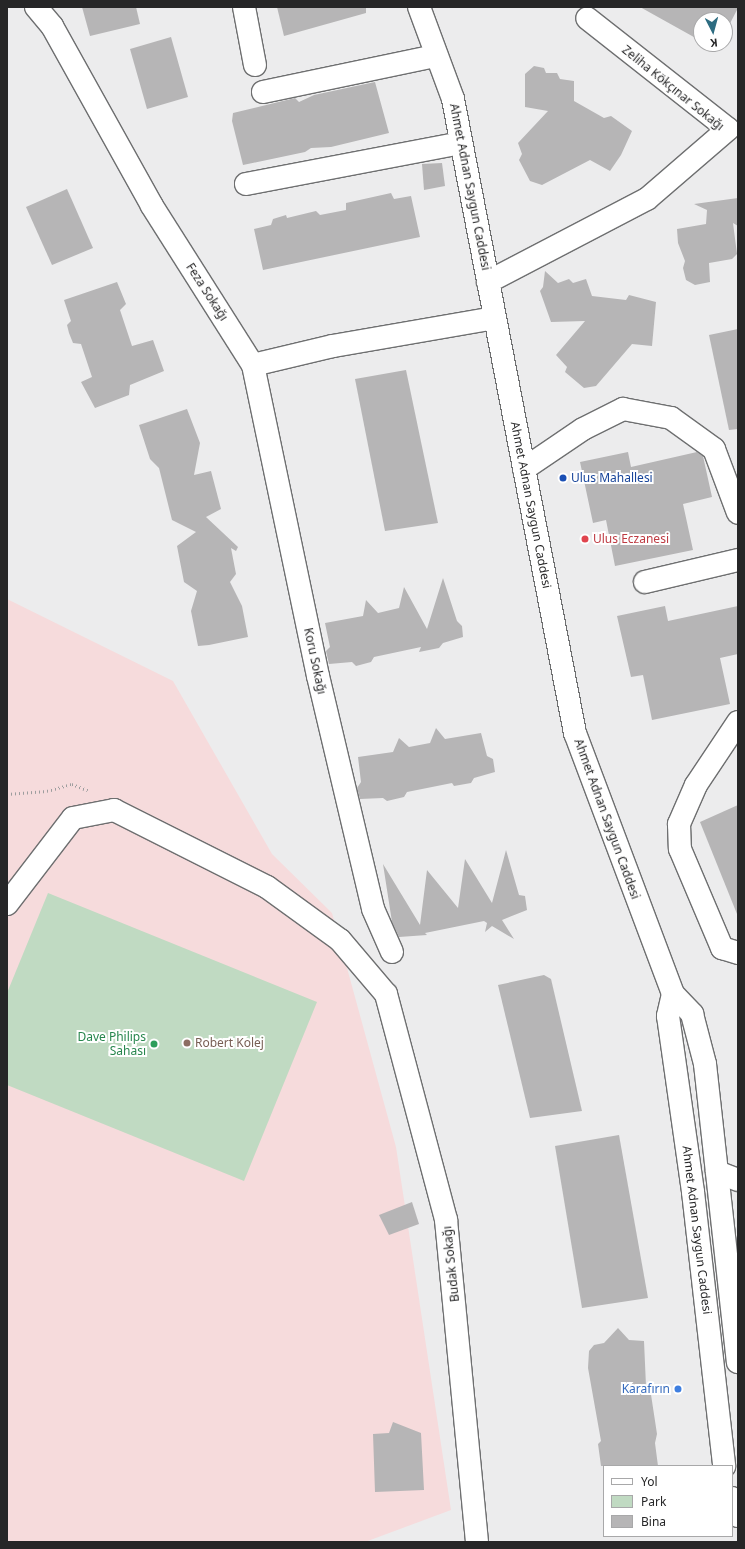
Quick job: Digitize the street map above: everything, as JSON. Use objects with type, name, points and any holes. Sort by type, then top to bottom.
[{"type":"street","name":"Feza Sokağı","points":[[36,7],[52,26],[152,206],[254,365]]},
{"type":"street","points":[[244,7],[254,66]]},
{"type":"street","name":"Ahmet Adnan Saygun Caddesi","points":[[420,7],[436,56],[453,99],[575,733],[673,994],[692,1014],[703,1057],[717,1172],[734,1275],[737,1348]]},
{"type":"street","name":"Zeliha Kökçınar Sokağı","points":[[488,282],[647,199],[728,130],[587,18]]},
{"type":"street","points":[[263,92],[436,56]]},
{"type":"street","points":[[246,184],[462,143]]},
{"type":"street","points":[[254,365],[333,346],[495,318]]},
{"type":"street","name":"Koru Sokağı","points":[[254,365],[318,676],[373,909],[392,952]]},
{"type":"street","points":[[524,469],[583,429],[623,409],[671,418],[714,449],[738,513]]},
{"type":"street","points":[[645,582],[738,560]]},
{"type":"street","points":[[738,722],[696,785],[679,824],[680,848],[722,948],[738,953]]},
{"type":"street","name":"Budak Sokağı","points":[[7,904],[73,818],[114,810],[267,887],[340,940],[386,994],[446,1220],[477,1542]]},
{"type":"street","name":"Ahmet Adnan Saygun Caddesi","points":[[673,994],[668,1016],[707,1312],[724,1465]]},
{"type":"street","points":[[717,1172],[738,1180]]},
{"type":"street","points":[[734,1275],[707,1312],[737,1348]]},
{"type":"street","points":[[733,1501],[738,1516]]},
{"type":"shaded area","name":"Robert Kolej","points":[[7,599],[173,681],[272,854],[332,913],[396,1147],[451,1510],[365,1542],[7,1542]]},
{"type":"green space","name":"Dave Philips Sahası","points":[[48,893],[317,1002],[244,1181],[7,1085],[7,993]]},
{"type":"building","points":[[82,7],[136,7],[140,24],[90,36]]},
{"type":"building","points":[[277,7],[366,7],[366,13],[284,36]]},
{"type":"building","points":[[640,7],[738,7],[733,18],[733,12],[693,12],[693,37]]},
{"type":"building","points":[[171,37],[188,97],[147,109],[130,49]]},
{"type":"building","points":[[534,66],[544,68],[546,73],[557,73],[560,79],[574,81],[574,101],[604,118],[611,116],[632,131],[621,155],[610,171],[590,160],[542,185],[530,181],[519,160],[522,154],[518,143],[548,111],[525,107],[525,74]]},
{"type":"building","points":[[375,82],[389,133],[331,147],[311,148],[305,152],[243,165],[232,121],[233,113],[295,98],[299,102],[314,95]]},
{"type":"building","points":[[442,163],[445,186],[424,190],[422,164]]},
{"type":"building","points":[[67,189],[93,248],[52,265],[26,207]]},
{"type":"building","points":[[391,193],[394,199],[411,196],[420,237],[263,270],[254,229],[271,225],[273,219],[286,215],[287,218],[316,211],[320,215],[346,210],[346,203]]},
{"type":"building","points":[[738,198],[738,226],[733,223],[737,254],[732,259],[709,263],[710,282],[695,285],[686,280],[683,268],[685,261],[678,243],[677,229],[706,224],[707,210],[694,204]]},
{"type":"building","points":[[545,271],[558,283],[569,279],[573,283],[586,279],[592,296],[626,300],[629,295],[656,302],[652,346],[632,344],[596,386],[584,388],[565,372],[567,367],[556,355],[585,321],[551,322],[540,291],[543,287]]},
{"type":"building","points":[[117,282],[126,304],[120,310],[132,346],[153,340],[164,371],[130,385],[129,395],[95,408],[81,382],[92,377],[81,344],[73,343],[69,333],[67,325],[71,321],[64,300]]},
{"type":"building","points":[[738,329],[738,429],[729,430],[709,335]]},
{"type":"building","points":[[406,370],[438,523],[385,531],[355,379]]},
{"type":"building","points":[[187,409],[200,443],[194,475],[211,471],[221,509],[206,517],[238,547],[236,551],[231,548],[236,574],[230,582],[242,606],[248,637],[198,646],[191,611],[197,591],[184,582],[177,546],[196,532],[172,520],[159,468],[150,459],[139,425]]},
{"type":"building","points":[[628,452],[631,467],[697,452],[703,456],[712,497],[683,504],[693,550],[615,566],[606,520],[593,523],[580,462]]},
{"type":"building","points":[[443,578],[457,621],[462,626],[463,637],[443,643],[439,648],[419,652],[421,647],[374,657],[371,662],[356,666],[352,662],[329,664],[326,651],[330,647],[325,623],[363,616],[366,600],[378,613],[399,608],[404,587],[427,629]]},
{"type":"building","points":[[665,606],[668,621],[738,606],[738,654],[720,658],[730,704],[652,720],[643,675],[631,677],[617,616]]},
{"type":"building","points":[[436,728],[445,739],[481,733],[487,756],[493,759],[495,772],[474,778],[471,783],[454,786],[452,783],[407,792],[404,797],[387,801],[383,798],[360,799],[357,788],[361,782],[358,757],[393,752],[399,738],[409,747],[430,743]]},
{"type":"building","points":[[738,805],[738,914],[737,914],[700,822]]},
{"type":"building","points":[[506,850],[519,895],[525,896],[527,910],[502,920],[514,939],[492,926],[485,932],[487,923],[484,921],[425,933],[427,935],[399,937],[392,922],[383,864],[420,925],[427,870],[458,908],[465,859],[492,903]]},
{"type":"building","points":[[544,975],[551,979],[582,1111],[530,1118],[498,985]]},
{"type":"building","points":[[619,1135],[648,1298],[582,1308],[555,1146]]},
{"type":"building","points":[[412,1202],[419,1224],[389,1235],[379,1215]]},
{"type":"building","points":[[618,1328],[629,1340],[644,1341],[646,1386],[650,1388],[657,1434],[655,1443],[658,1465],[601,1466],[598,1444],[601,1441],[588,1368],[589,1351],[594,1345],[604,1343]]},
{"type":"building","points":[[393,1422],[421,1433],[424,1490],[375,1492],[373,1434],[389,1433]]},
{"type":"place","name":"Ulus Mahallesi","points":[[563,478]]},
{"type":"place","name":"Ulus Eczanesi","points":[[585,539]]},
{"type":"place","name":"Robert Kolej","points":[[187,1043]]},
{"type":"place","name":"Dave Philips Sahası","points":[[154,1044]]},
{"type":"place","name":"Karafırın","points":[[678,1389]]}]
